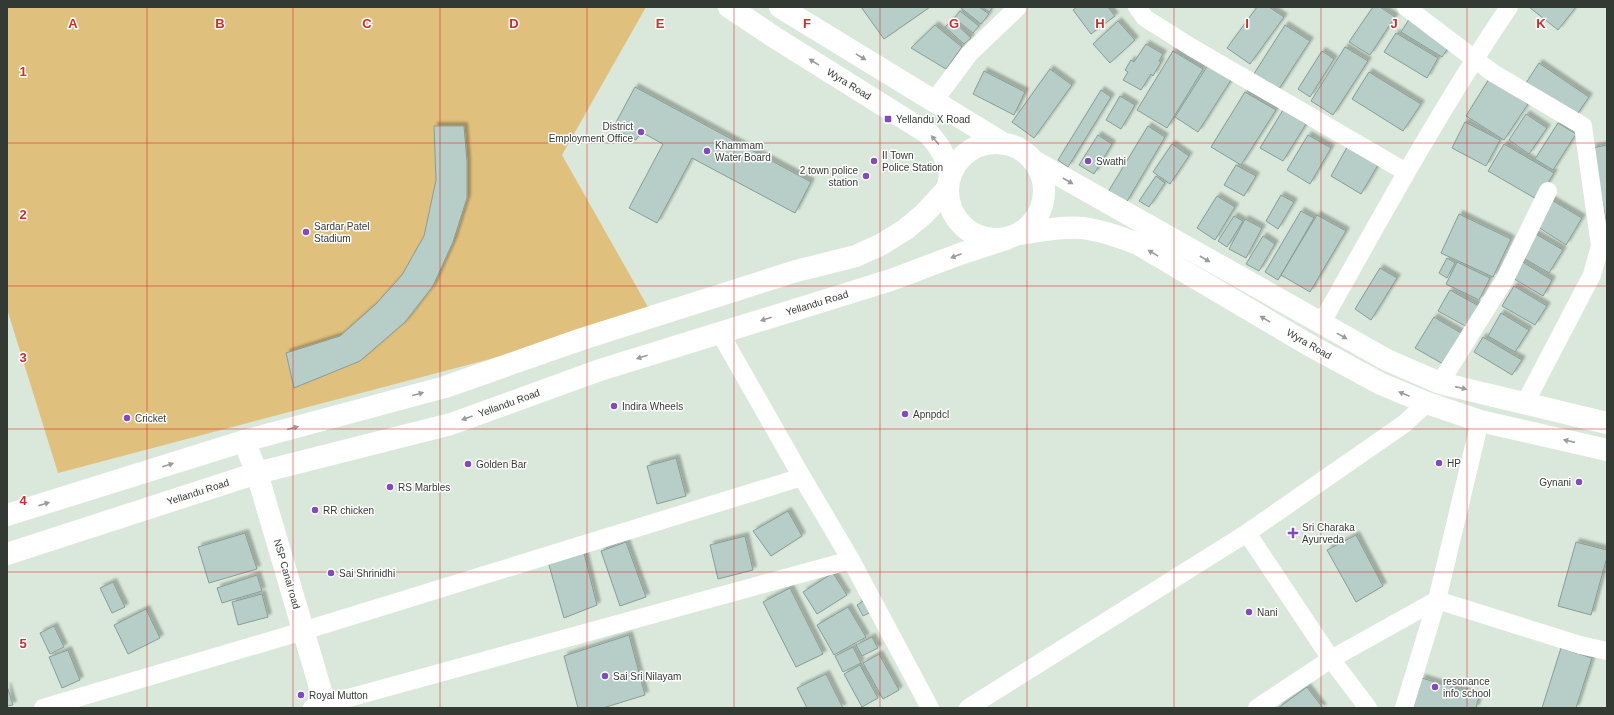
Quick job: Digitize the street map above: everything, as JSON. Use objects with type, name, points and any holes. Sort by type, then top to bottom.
[{"type":"main road","name":"Wyra Road","points":[[729,7],[774,37],[929,134],[940,146],[947,162],[949,203],[955,217],[964,228],[977,236],[991,240],[1051,229],[1081,228],[1111,234],[1138,244],[1309,345],[1381,384],[1427,403],[1480,421],[1607,450]]},
{"type":"main road","points":[[789,9],[1004,144]]},
{"type":"main road","points":[[7,515],[244,441],[445,387],[582,339],[796,271],[856,256],[882,244],[906,229],[924,214],[948,182],[956,163],[965,153],[977,146],[991,143],[1015,147],[1034,161],[1387,360],[1440,383],[1607,423]]},
{"type":"main road","points":[[1013,236],[1033,223],[1041,208],[1044,192],[1042,176],[1034,161]]},
{"type":"main road","name":"Yellandu Road","points":[[7,554],[257,473],[451,424],[600,370],[891,280],[1013,236]]},
{"type":"main road","name":"NSP Canal road","points":[[244,441],[257,473],[303,631],[321,706]]},
{"type":"street","points":[[934,101],[969,54],[1018,7]]},
{"type":"street","points":[[1137,7],[1145,18],[1191,47],[1406,172]]},
{"type":"street","points":[[1406,7],[1493,73],[1583,126],[1600,246],[1592,275],[1525,403]]},
{"type":"street","points":[[1321,324],[1406,172],[1474,59],[1509,7]]},
{"type":"street","points":[[1440,383],[1505,278],[1548,191]]},
{"type":"street","points":[[720,333],[851,560],[930,708]]},
{"type":"street","points":[[968,708],[1247,534],[1404,424],[1427,403]]},
{"type":"street","points":[[1404,708],[1437,600],[1480,421]]},
{"type":"street","points":[[43,708],[303,631],[802,477]]},
{"type":"street","points":[[1247,534],[1331,659],[1368,708]]},
{"type":"street","points":[[321,706],[851,560]]},
{"type":"street","points":[[1257,708],[1331,659],[1437,600],[1580,645],[1607,651]]},
{"type":"shaded area","name":"Sardar Patel Stadium","points":[[7,7],[646,7],[562,155],[653,316],[58,473],[7,309]]},
{"type":"building","points":[[861,7],[930,7],[884,39]]},
{"type":"building","points":[[979,7],[989,14],[981,24],[961,8]]},
{"type":"building","points":[[982,7],[993,7],[989,12]]},
{"type":"building","points":[[1077,7],[1108,7],[1115,16],[1091,34],[1073,10]]},
{"type":"building","points":[[1257,7],[1269,7],[1284,17],[1250,64],[1227,48]]},
{"type":"building","points":[[1373,7],[1380,7],[1395,17],[1370,55],[1349,42]]},
{"type":"building","points":[[1529,7],[1576,7],[1558,30]]},
{"type":"building","points":[[960,11],[979,26],[973,33],[954,18]]},
{"type":"building","points":[[1410,18],[1451,44],[1442,57],[1401,32]]},
{"type":"building","points":[[952,20],[971,38],[964,44],[945,27]]},
{"type":"building","points":[[1118,21],[1135,40],[1110,63],[1093,44]]},
{"type":"building","points":[[935,25],[962,47],[946,69],[911,48]]},
{"type":"building","points":[[1285,25],[1310,41],[1277,92],[1252,77]]},
{"type":"building","points":[[1396,33],[1438,58],[1427,78],[1384,52]]},
{"type":"building","points":[[1146,44],[1163,54],[1159,61],[1161,62],[1153,76],[1151,74],[1141,90],[1123,80],[1128,72],[1125,70],[1131,60],[1134,62]]},
{"type":"building","points":[[1345,47],[1368,61],[1333,115],[1311,101]]},
{"type":"building","points":[[1173,51],[1203,69],[1167,128],[1137,110]]},
{"type":"building","points":[[1322,51],[1334,59],[1310,97],[1298,89]]},
{"type":"building","points":[[1539,63],[1589,97],[1576,116],[1526,83]]},
{"type":"building","points":[[1208,65],[1231,80],[1198,132],[1175,117]]},
{"type":"building","points":[[1050,69],[1072,85],[1034,138],[1012,122]]},
{"type":"building","points":[[984,71],[1025,92],[1014,115],[973,94]]},
{"type":"building","points":[[1369,72],[1421,104],[1403,131],[1352,99]]},
{"type":"building","points":[[1489,79],[1528,104],[1504,140],[1466,116]]},
{"type":"building","name":"Khammam Water Board","points":[[635,87],[811,182],[795,213],[692,158],[657,223],[629,208],[663,144],[641,132],[636,140],[613,128]]},
{"type":"building","points":[[1101,90],[1111,97],[1068,167],[1058,160]]},
{"type":"building","points":[[1245,92],[1276,110],[1241,165],[1211,147]]},
{"type":"building","points":[[1120,96],[1135,105],[1121,129],[1106,120]]},
{"type":"building","points":[[1283,110],[1306,124],[1283,161],[1260,148]]},
{"type":"building","points":[[1526,114],[1547,128],[1529,154],[1509,140]]},
{"type":"building","points":[[1465,122],[1500,140],[1486,166],[1452,148]]},
{"type":"building","points":[[1558,123],[1576,134],[1553,170],[1535,159]]},
{"type":"building","points":[[434,126],[464,126],[467,162],[467,198],[453,242],[433,286],[405,322],[360,361],[294,388],[286,353],[340,336],[376,304],[402,275],[424,236],[436,180]]},
{"type":"building","points":[[1148,126],[1165,137],[1126,203],[1108,192]]},
{"type":"building","points":[[1098,135],[1112,144],[1094,174],[1079,165]]},
{"type":"building","points":[[1308,135],[1331,148],[1310,184],[1287,170]]},
{"type":"building","points":[[1350,142],[1381,160],[1361,194],[1331,176]]},
{"type":"building","points":[[1172,144],[1189,156],[1170,184],[1153,172]]},
{"type":"building","points":[[1504,144],[1554,173],[1538,200],[1488,171]]},
{"type":"building","points":[[1607,145],[1607,226],[1592,148]]},
{"type":"building","points":[[1236,165],[1256,176],[1244,196],[1224,185]]},
{"type":"building","points":[[1156,176],[1165,183],[1149,207],[1139,201]]},
{"type":"building","points":[[1281,195],[1294,202],[1278,229],[1266,221]]},
{"type":"building","points":[[1217,196],[1235,207],[1215,240],[1197,228]]},
{"type":"building","points":[[1550,199],[1582,218],[1566,245],[1535,225]]},
{"type":"building","points":[[1301,211],[1314,218],[1278,280],[1265,272]]},
{"type":"building","points":[[1459,214],[1511,239],[1493,277],[1441,253]]},
{"type":"building","points":[[1317,215],[1346,231],[1310,292],[1281,275]]},
{"type":"building","points":[[1234,216],[1243,221],[1227,247],[1218,241]]},
{"type":"building","points":[[1245,219],[1262,228],[1246,258],[1229,249]]},
{"type":"building","points":[[1534,233],[1563,250],[1549,273],[1520,256]]},
{"type":"building","points":[[1263,236],[1275,244],[1259,271],[1246,264]]},
{"type":"building","points":[[1447,258],[1455,263],[1447,278],[1439,273]]},
{"type":"building","points":[[1521,261],[1552,280],[1543,296],[1511,277]]},
{"type":"building","points":[[1457,262],[1490,278],[1479,300],[1446,284]]},
{"type":"building","points":[[1380,268],[1397,278],[1371,320],[1355,309]]},
{"type":"building","points":[[1514,286],[1547,306],[1535,325],[1502,306]]},
{"type":"building","points":[[1450,290],[1479,306],[1467,327],[1438,311]]},
{"type":"building","points":[[1501,313],[1529,330],[1515,352],[1488,336]]},
{"type":"building","points":[[1434,317],[1461,333],[1443,364],[1415,348]]},
{"type":"building","points":[[1483,337],[1522,360],[1512,375],[1474,352]]},
{"type":"building","points":[[676,458],[686,496],[657,504],[647,466]]},
{"type":"building","points":[[788,511],[802,536],[771,556],[753,531]]},
{"type":"building","points":[[245,533],[257,569],[209,583],[198,547]]},
{"type":"building","points":[[1356,535],[1383,586],[1356,602],[1327,550]]},
{"type":"building","points":[[745,536],[753,570],[718,579],[710,545]]},
{"type":"building","points":[[626,542],[646,597],[620,606],[601,551]]},
{"type":"building","points":[[1576,542],[1607,550],[1607,557],[1591,615],[1558,606]]},
{"type":"building","points":[[583,549],[597,605],[564,618],[547,558]]},
{"type":"building","points":[[833,573],[847,595],[817,614],[803,592]]},
{"type":"building","points":[[257,575],[262,591],[222,603],[217,588]]},
{"type":"building","points":[[113,582],[125,607],[112,613],[100,588]]},
{"type":"building","points":[[790,588],[823,654],[796,667],[763,602]]},
{"type":"building","points":[[262,594],[268,617],[238,625],[232,602]]},
{"type":"building","points":[[868,598],[875,610],[863,616],[857,605]]},
{"type":"building","points":[[848,607],[866,637],[834,655],[817,625]]},
{"type":"building","points":[[146,609],[160,638],[128,654],[114,625]]},
{"type":"building","points":[[54,626],[64,647],[50,654],[40,633]]},
{"type":"building","name":"Sai Sri Nilayam","points":[[629,635],[645,695],[603,708],[578,708],[564,656]]},
{"type":"building","points":[[872,637],[878,648],[862,656],[856,645]]},
{"type":"building","points":[[853,647],[861,663],[843,672],[835,656]]},
{"type":"building","points":[[1561,648],[1592,658],[1576,708],[1542,708]]},
{"type":"building","points":[[68,650],[80,680],[62,688],[49,657]]},
{"type":"building","points":[[879,654],[899,690],[883,699],[863,663]]},
{"type":"building","points":[[860,665],[878,698],[862,707],[844,674]]},
{"type":"building","points":[[826,674],[843,708],[807,708],[797,688]]},
{"type":"building","name":"resonance info school","points":[[1422,678],[1479,696],[1476,708],[1413,708]]},
{"type":"building","points":[[7,686],[13,705],[7,706]]},
{"type":"building","points":[[1307,687],[1323,708],[1278,708]]},
{"type":"place","name":"Yellandu X Road","points":[[888,119]]},
{"type":"place","name":"District Employment Office","points":[[641,132]]},
{"type":"place","name":"Khammam Water Board","points":[[707,151]]},
{"type":"place","name":"II Town Police Station","points":[[874,161]]},
{"type":"place","name":"Swathi","points":[[1088,161]]},
{"type":"place","name":"2 town police station","points":[[866,176]]},
{"type":"place","name":"Sardar Patel Stadium","points":[[306,232]]},
{"type":"place","name":"Indira Wheels","points":[[614,406]]},
{"type":"place","name":"Apnpdcl","points":[[905,414]]},
{"type":"place","name":"Cricket","points":[[127,418]]},
{"type":"place","name":"HP","points":[[1439,463]]},
{"type":"place","name":"Golden Bar","points":[[468,464]]},
{"type":"place","name":"Gynani","points":[[1579,482]]},
{"type":"place","name":"RS Marbles","points":[[390,487]]},
{"type":"place","name":"RR chicken","points":[[315,510]]},
{"type":"place","name":"Sri Charaka Ayurveda","points":[[1293,533]]},
{"type":"place","name":"Sai Shrinidhi","points":[[331,573]]},
{"type":"place","name":"Nani","points":[[1249,612]]},
{"type":"place","name":"Sai Sri Nilayam","points":[[605,676]]},
{"type":"place","name":"resonance info school","points":[[1435,687]]},
{"type":"place","name":"Royal Mutton","points":[[301,695]]}]
